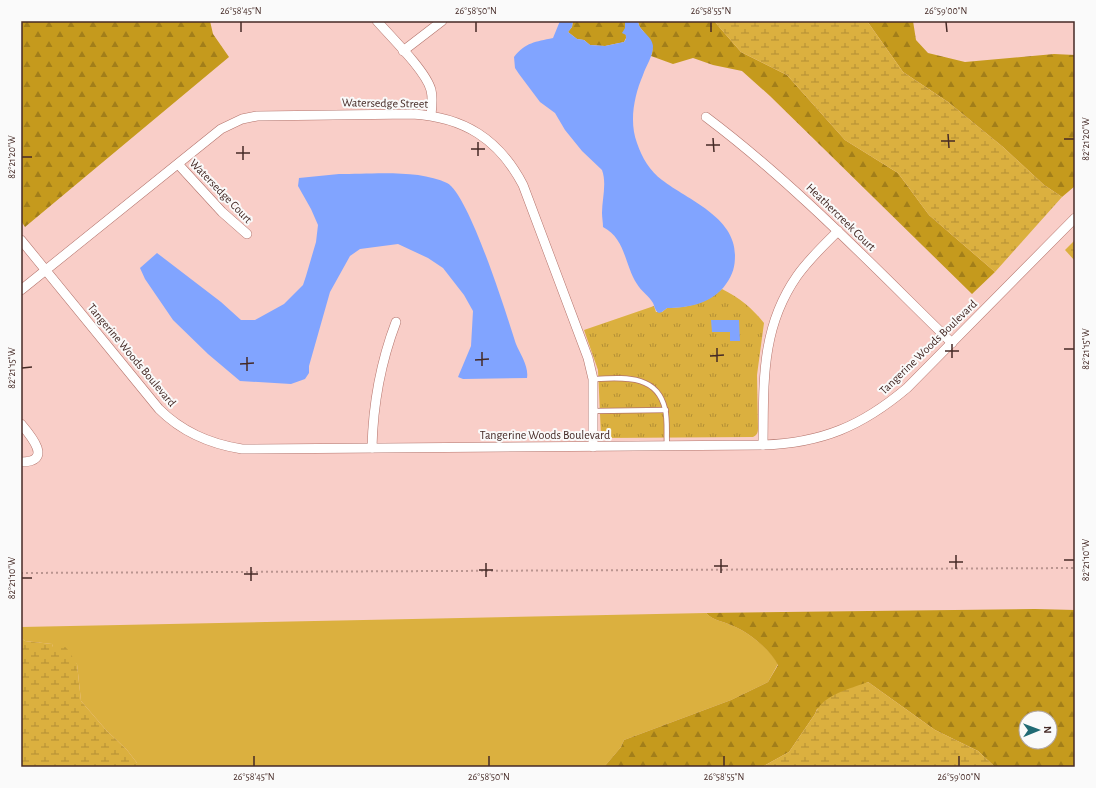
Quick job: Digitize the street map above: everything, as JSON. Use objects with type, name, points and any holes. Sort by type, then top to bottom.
[{"type":"street","points":[[377,21],[428,82],[432,92],[431,115]]},
{"type":"street","points":[[403,51],[442,21]]},
{"type":"street","name":"Watersedge Street","points":[[21,290],[221,129],[242,119],[257,116],[431,115],[456,122],[482,137],[502,154],[516,172],[530,200],[588,358],[593,379],[593,447]]},
{"type":"street","name":"Heathercreek Court","points":[[706,117],[772,170],[838,231],[952,343]]},
{"type":"street","name":"Watersedge Court","points":[[178,164],[222,212],[247,234]]},
{"type":"street","name":"Tangerine Woods Boulevard","points":[[21,240],[159,409],[173,422],[190,433],[216,444],[242,449],[763,445],[812,440],[837,432],[869,417],[907,388],[1075,218]]},
{"type":"street","points":[[763,445],[765,367],[767,350],[782,301],[798,275],[815,254],[838,231]]},
{"type":"street","points":[[372,448],[372,425],[377,385],[388,344],[396,322]]},
{"type":"street","points":[[21,424],[34,442],[38,454],[37,458],[33,461],[21,462]]},
{"type":"lane","points":[[593,379],[631,379],[644,382],[659,393],[666,410],[667,446]]},
{"type":"lane","points":[[594,411],[666,410]]},
{"type":"path","points":[[21,573],[1075,568]]},
{"type":"green space","points":[[21,21],[210,21],[213,34],[229,57],[25,227],[21,221]]},
{"type":"green space","points":[[573,21],[625,21],[626,38],[624,42],[605,46],[590,45],[584,40],[577,39],[568,32],[572,27]]},
{"type":"green space","points":[[638,21],[714,21],[741,52],[787,75],[845,140],[898,173],[929,215],[995,272],[972,294],[770,96],[742,71],[713,65],[693,58],[673,64],[651,56],[651,44],[639,26]]},
{"type":"green space","points":[[714,21],[867,21],[903,72],[948,102],[1003,147],[1044,185],[1062,197],[995,272],[929,215],[898,173],[845,140],[787,75],[741,52]]},
{"type":"green space","points":[[867,21],[913,21],[916,40],[928,53],[965,62],[1054,54],[1075,55],[1075,186],[1062,197],[1044,185],[1003,147],[948,102],[903,72]]},
{"type":"green space","points":[[1075,240],[1075,261],[1065,250]]},
{"type":"green space","points":[[722,289],[745,304],[764,323],[757,375],[758,428],[756,435],[753,437],[605,438],[601,436],[598,370],[584,330],[654,306],[656,312],[662,312],[667,308],[696,304],[710,298]]},
{"type":"green space","points":[[1035,609],[1075,610],[1075,767],[995,767],[978,751],[935,730],[868,682],[817,709],[789,752],[762,767],[604,767],[621,747],[624,740],[731,700],[768,682],[778,665],[770,653],[758,641],[744,632],[709,616],[706,613]]},
{"type":"green space","points":[[706,613],[715,619],[744,632],[758,641],[770,652],[778,664],[768,682],[731,700],[624,740],[621,747],[604,767],[137,767],[137,763],[127,750],[106,730],[81,701],[77,664],[53,647],[52,644],[25,641],[21,638],[21,627]]},
{"type":"green space","points":[[21,638],[25,641],[52,644],[53,647],[66,647],[77,664],[81,701],[106,730],[127,750],[137,763],[137,767],[21,767]]},
{"type":"green space","points":[[868,682],[935,730],[978,751],[995,767],[762,767],[789,752],[819,707],[824,702],[838,693]]},
{"type":"water","points":[[560,21],[573,21],[572,27],[568,32],[577,39],[584,40],[590,45],[605,46],[624,42],[626,35],[622,33],[625,28],[625,21],[638,21],[641,28],[652,42],[652,53],[635,100],[633,126],[639,149],[654,173],[662,180],[697,202],[719,220],[727,230],[733,242],[735,259],[732,274],[721,290],[707,300],[684,307],[667,308],[659,313],[657,311],[651,300],[637,284],[624,252],[616,238],[611,232],[603,227],[602,213],[604,181],[602,170],[582,151],[565,130],[555,113],[540,102],[515,68],[514,57],[518,52],[531,43],[553,38]]},
{"type":"water","points":[[394,173],[423,176],[447,183],[456,192],[466,209],[486,257],[516,344],[527,369],[527,378],[463,379],[458,377],[471,346],[473,311],[464,295],[443,268],[428,258],[398,244],[360,249],[350,256],[330,292],[309,366],[309,373],[305,379],[291,384],[240,381],[208,354],[173,320],[145,279],[140,268],[157,253],[221,302],[241,320],[255,320],[284,304],[303,285],[316,242],[318,225],[298,186],[299,178],[339,174]]},
{"type":"water","points":[[711,320],[739,320],[740,341],[730,341],[730,332],[712,332]]}]
